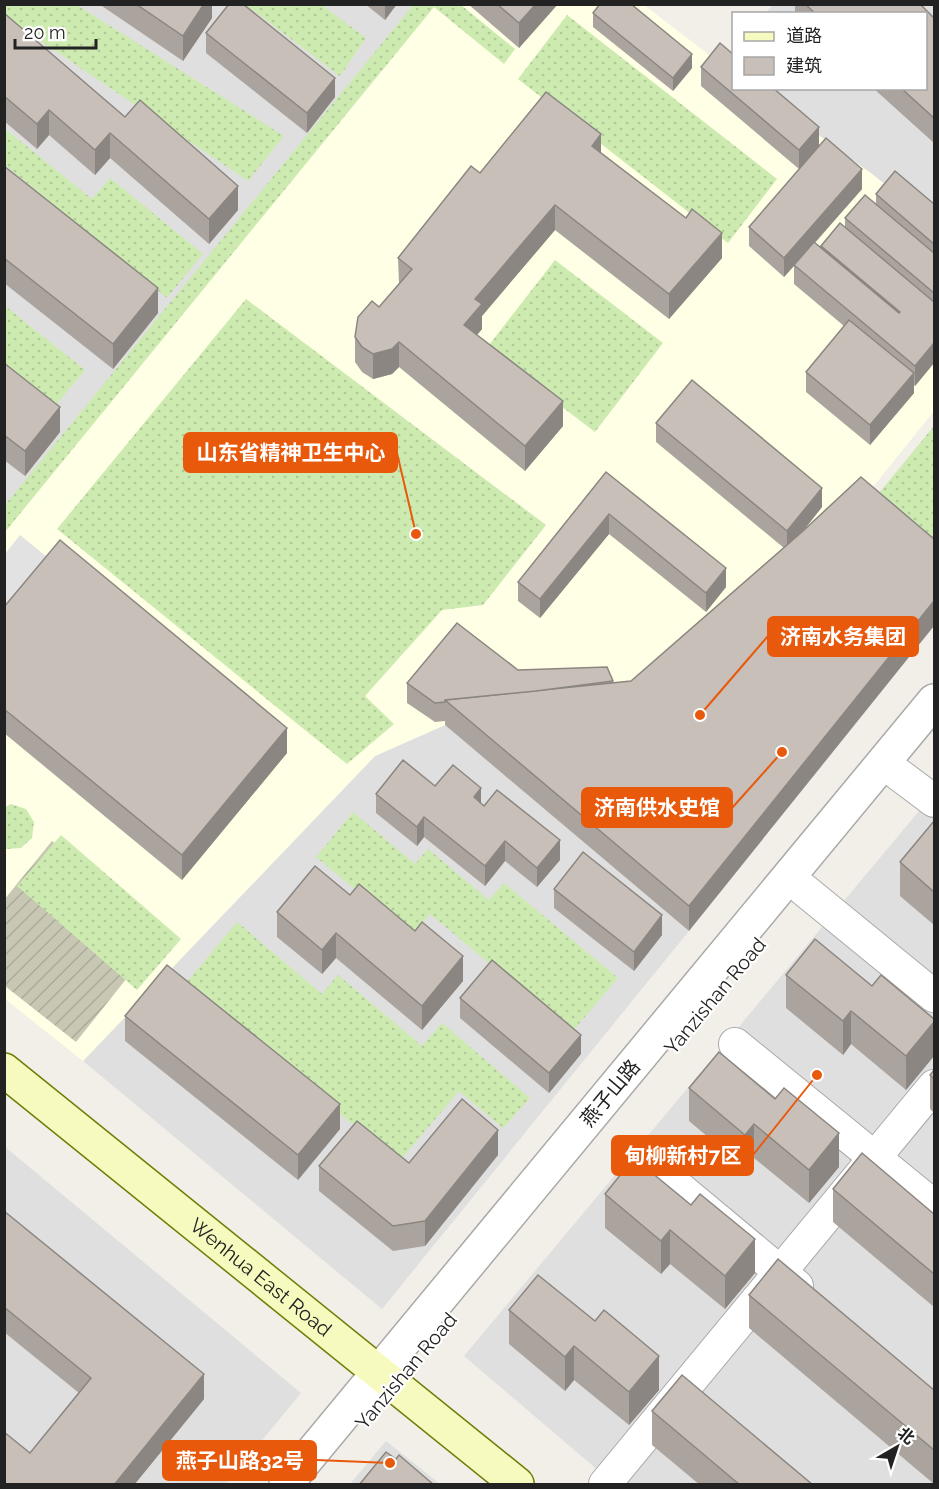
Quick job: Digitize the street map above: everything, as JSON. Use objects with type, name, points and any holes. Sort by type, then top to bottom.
[{"type":"main road","name":"Wenhua East Road","points":[[4,1070],[517,1485]]},
{"type":"street","name":"燕子山路","points":[[286,1485],[387,1379],[934,701]]},
{"type":"street","name":"Yanzishan Road","points":[[312,1485],[387,1379],[803,889],[934,730]]},
{"type":"street","points":[[898,774],[934,801]]},
{"type":"street","points":[[803,889],[934,996]]},
{"type":"street","points":[[735,1044],[934,1206]]},
{"type":"street","points":[[605,1485],[934,1086]]},
{"type":"street","points":[[671,1181],[816,1302]]},
{"type":"shaded area","points":[[5,5],[415,5],[5,511]]},
{"type":"shaded area","points":[[415,5],[644,5],[721,64],[732,84],[732,90],[756,90],[872,174],[934,224],[934,411],[861,502],[631,706],[445,725],[375,756],[83,1061],[5,999],[4,511]]},
{"type":"shaded area","points":[[773,5],[934,5],[934,224],[872,174],[756,90],[927,90],[927,12],[766,12]]},
{"type":"shaded area","points":[[20,535],[48,558],[5,612],[5,554]]},
{"type":"shaded area","points":[[445,725],[689,931],[382,1309],[83,1061],[375,756]]},
{"type":"shaded area","points":[[934,793],[934,1484],[614,1484],[464,1356]]},
{"type":"shaded area","points":[[52,841],[162,934],[76,1042],[5,986],[4,900]]},
{"type":"shaded area","points":[[4,1146],[301,1393],[226,1484],[5,1484]]},
{"type":"shaded area","points":[[386,1441],[440,1484],[350,1484]]},
{"type":"green space","points":[[414,4],[461,5],[515,49],[504,64],[434,7],[5,532],[5,505]]},
{"type":"green space","points":[[4,5],[77,5],[284,136],[248,181],[5,17]]},
{"type":"green space","points":[[246,5],[322,5],[366,38],[340,76]]},
{"type":"green space","points":[[567,15],[777,179],[728,243],[518,79]]},
{"type":"green space","points":[[4,128],[92,199],[110,178],[203,254],[167,298],[5,165]]},
{"type":"green space","points":[[555,260],[663,343],[595,432],[486,349]]},
{"type":"green space","points":[[246,299],[546,525],[483,605],[442,610],[365,696],[394,724],[347,764],[57,529]]},
{"type":"green space","points":[[4,305],[85,370],[53,409],[5,370]]},
{"type":"green space","points":[[934,426],[934,540],[879,493]]},
{"type":"green space","points":[[11,804],[26,809],[34,822],[32,838],[21,848],[6,849],[4,848],[5,807]]},
{"type":"green space","points":[[353,812],[415,864],[428,849],[489,900],[504,883],[618,978],[572,1032],[430,914],[411,936],[316,857]]},
{"type":"green space","points":[[61,835],[181,939],[137,990],[17,886]]},
{"type":"green space","points":[[237,922],[322,994],[338,975],[422,1046],[442,1023],[530,1098],[503,1128],[459,1091],[398,1163],[186,983]]},
{"type":"building","points":[[136,4],[204,4],[183,36]]},
{"type":"building","points":[[229,4],[243,4],[335,78],[307,113],[206,33]]},
{"type":"building","points":[[497,4],[536,4],[519,23]]},
{"type":"building","points":[[600,4],[631,4],[692,54],[673,78],[593,13]]},
{"type":"building","points":[[805,4],[920,4],[934,18],[934,118],[903,90],[927,90],[927,12],[814,12]]},
{"type":"building","points":[[4,13],[125,117],[140,100],[238,186],[209,219],[110,133],[95,150],[49,110],[37,124],[4,96]]},
{"type":"building","points":[[720,43],[732,53],[732,90],[775,90],[819,127],[799,150],[701,67]]},
{"type":"building","points":[[546,92],[601,134],[592,146],[686,218],[692,209],[722,233],[669,294],[555,205],[475,299],[482,304],[464,325],[563,401],[525,446],[399,342],[392,349],[373,354],[362,347],[355,337],[358,317],[372,301],[379,307],[412,269],[398,258],[471,166],[480,173]]},
{"type":"building","points":[[826,138],[862,169],[784,258],[749,227]]},
{"type":"building","points":[[4,166],[158,288],[113,344],[4,258]]},
{"type":"building","points":[[895,171],[934,204],[934,244],[876,194]]},
{"type":"building","points":[[865,195],[934,253],[934,293],[845,218]]},
{"type":"building","points":[[840,223],[934,302],[934,343],[915,366],[794,265],[814,242],[899,313],[821,246]]},
{"type":"building","points":[[849,320],[914,373],[870,425],[806,372]]},
{"type":"building","points":[[4,363],[60,407],[25,451],[4,435]]},
{"type":"building","points":[[692,380],[822,488],[787,531],[656,423]]},
{"type":"building","points":[[606,472],[726,568],[706,593],[609,514],[540,599],[518,582]]},
{"type":"building","points":[[861,477],[934,539],[934,601],[689,906],[445,700],[631,681],[803,531]]},
{"type":"building","points":[[60,540],[287,728],[182,855],[4,709],[4,607]]},
{"type":"building","points":[[457,623],[518,670],[607,667],[613,681],[435,703],[407,683]]},
{"type":"building","points":[[403,760],[435,786],[453,765],[481,788],[474,797],[484,806],[497,790],[560,840],[537,868],[505,841],[485,866],[424,817],[417,827],[376,794]]},
{"type":"building","points":[[934,821],[934,892],[900,862]]},
{"type":"building","points":[[583,852],[662,915],[634,952],[554,889]]},
{"type":"building","points":[[315,866],[350,895],[359,884],[415,931],[422,922],[463,956],[422,1006],[336,933],[322,950],[277,912]]},
{"type":"building","points":[[815,939],[872,986],[881,975],[934,1019],[934,1022],[906,1056],[851,1011],[843,1021],[786,975]]},
{"type":"building","points":[[492,960],[581,1035],[549,1073],[460,998]]},
{"type":"building","points":[[167,965],[340,1104],[298,1155],[125,1016]]},
{"type":"building","points":[[719,1052],[775,1099],[784,1088],[839,1133],[809,1170],[754,1124],[745,1135],[689,1088]]},
{"type":"building","points":[[462,1099],[498,1130],[425,1221],[393,1226],[319,1166],[357,1121],[409,1163]]},
{"type":"building","points":[[862,1153],[934,1214],[934,1274],[833,1189]]},
{"type":"building","points":[[634,1158],[691,1205],[700,1194],[755,1239],[725,1276],[670,1230],[661,1241],[605,1194]]},
{"type":"building","points":[[4,1211],[204,1374],[114,1485],[4,1485],[4,1432],[30,1453],[91,1378],[4,1307]]},
{"type":"building","points":[[778,1259],[934,1390],[934,1450],[749,1295]]},
{"type":"building","points":[[538,1275],[595,1321],[604,1310],[659,1356],[629,1392],[574,1346],[565,1357],[509,1310]]},
{"type":"building","points":[[682,1375],[813,1485],[740,1485],[652,1411]]},
{"type":"building","points":[[386,1452],[396,1459],[399,1455],[434,1485],[359,1485]]},
{"type":"place","name":"山东省精神卫生中心","points":[[416,534]]},
{"type":"place","name":"济南水务集团","points":[[700,715]]},
{"type":"place","name":"济南供水史馆","points":[[782,752]]},
{"type":"place","name":"甸柳新村7区","points":[[817,1075]]},
{"type":"place","name":"燕子山路32号","points":[[390,1463]]}]
